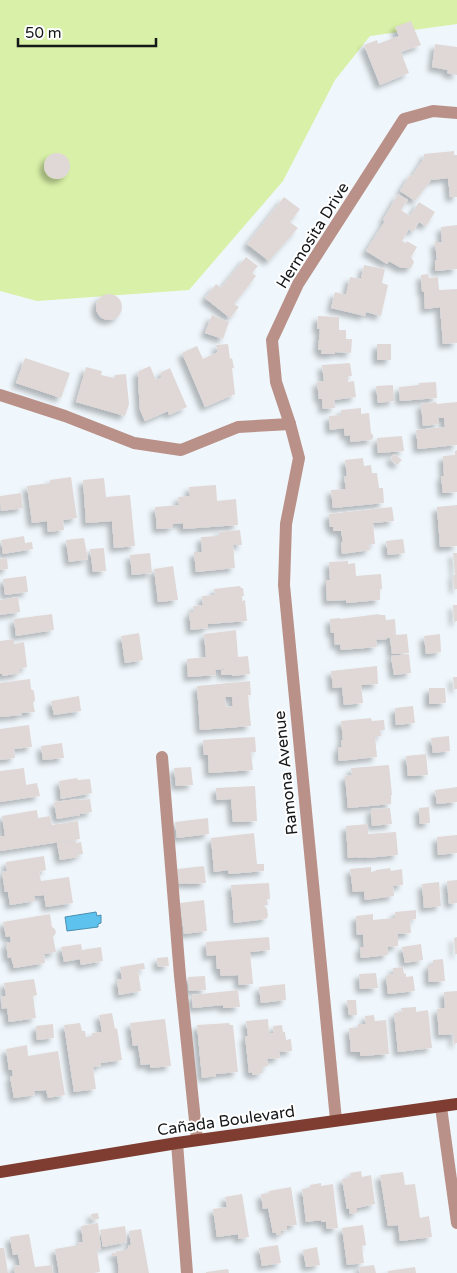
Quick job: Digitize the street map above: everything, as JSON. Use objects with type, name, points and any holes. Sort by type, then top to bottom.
[{"type":"main road","name":"Cañada Boulevard","points":[[0,1172],[177,1142],[457,1104]]},
{"type":"street","name":"Hermosita Drive","points":[[290,424],[276,382],[272,340],[298,284],[404,118],[433,111],[457,114]]},
{"type":"street","points":[[0,395],[65,416],[134,443],[181,450],[238,427],[290,424]]},
{"type":"street","name":"Ramona Avenue","points":[[290,424],[299,458],[286,524],[284,585],[336,1120]]},
{"type":"street","points":[[162,757],[180,976],[197,1140]]},
{"type":"street","points":[[441,1107],[457,1223]]},
{"type":"street","points":[[177,1142],[187,1273]]},
{"type":"green space","points":[[0,0],[457,0],[457,24],[370,36],[335,80],[283,181],[189,290],[37,301],[0,291]]},
{"type":"water","points":[[96,912],[97,916],[101,915],[101,923],[98,924],[98,927],[67,931],[65,917]]},
{"type":"building","points":[[411,21],[421,45],[401,52],[409,73],[380,85],[364,45],[377,40],[378,44],[399,36],[395,27]]},
{"type":"building","points":[[435,44],[457,47],[457,75],[447,73],[448,70],[432,67]]},
{"type":"building","points":[[454,151],[454,155],[457,155],[457,197],[450,197],[448,178],[431,180],[415,201],[400,191],[424,158],[424,154]]},
{"type":"building","points":[[57,153],[66,157],[70,166],[66,175],[57,179],[48,175],[44,166],[48,157]]},
{"type":"building","points":[[398,194],[408,200],[401,210],[410,216],[419,202],[435,212],[426,226],[419,222],[413,232],[409,229],[402,241],[406,243],[407,241],[417,247],[411,257],[414,262],[411,268],[401,268],[389,261],[387,264],[366,251],[385,221],[383,220]]},
{"type":"building","points":[[284,197],[300,209],[290,222],[298,228],[269,261],[247,244]]},
{"type":"building","points":[[457,225],[457,269],[435,271],[435,260],[437,260],[435,242],[442,242],[441,227]]},
{"type":"building","points":[[246,257],[258,266],[252,273],[256,276],[234,304],[239,307],[230,318],[205,298],[216,284],[221,288]]},
{"type":"building","points":[[364,265],[385,269],[382,283],[388,285],[381,316],[366,312],[365,316],[331,308],[335,292],[346,295],[350,277],[361,279]]},
{"type":"building","points":[[428,274],[429,278],[438,277],[439,290],[457,289],[457,343],[443,344],[440,307],[425,309],[421,275]]},
{"type":"building","points":[[109,294],[118,298],[122,307],[118,316],[109,320],[100,316],[96,307],[100,298]]},
{"type":"building","points":[[212,315],[229,322],[223,339],[205,333]]},
{"type":"building","points":[[318,316],[339,317],[339,330],[346,330],[346,339],[352,339],[351,353],[335,352],[335,354],[321,354],[322,350],[318,350],[320,329],[317,329]]},
{"type":"building","points":[[228,344],[230,359],[232,358],[234,368],[232,368],[235,394],[205,407],[182,353],[197,346],[203,359],[218,352],[216,345]]},
{"type":"building","points":[[377,344],[391,344],[391,360],[377,360]]},
{"type":"building","points":[[25,358],[70,373],[61,398],[16,383]]},
{"type":"building","points":[[350,363],[352,376],[348,376],[348,382],[354,381],[356,397],[334,400],[335,408],[323,409],[322,399],[319,399],[317,382],[324,381],[322,365]]},
{"type":"building","points":[[150,366],[156,380],[162,377],[160,373],[170,368],[187,407],[169,415],[168,411],[145,421],[140,410],[139,379],[137,374],[139,371]]},
{"type":"building","points":[[86,367],[102,371],[101,375],[114,378],[115,375],[126,374],[129,404],[125,416],[76,402]]},
{"type":"building","points":[[436,382],[437,398],[400,401],[399,387]]},
{"type":"building","points":[[393,385],[394,401],[378,403],[376,386]]},
{"type":"building","points":[[436,402],[437,404],[457,402],[457,445],[418,449],[416,430],[445,427],[444,418],[438,418],[439,424],[423,426],[421,404]]},
{"type":"building","points":[[361,408],[361,414],[369,413],[371,433],[373,435],[371,440],[350,442],[350,435],[345,436],[344,428],[330,430],[329,416],[341,415],[341,410]]},
{"type":"building","points":[[402,436],[404,451],[378,453],[377,438]]},
{"type":"building","points":[[457,450],[457,492],[443,493],[441,476],[444,476],[443,456],[455,455]]},
{"type":"building","points":[[394,454],[402,460],[397,465],[390,459]]},
{"type":"building","points":[[363,458],[364,466],[371,465],[372,473],[377,473],[379,488],[383,488],[384,503],[333,508],[331,490],[346,489],[344,477],[347,476],[345,460]]},
{"type":"building","points":[[71,477],[77,518],[63,520],[64,530],[48,532],[47,521],[32,523],[27,486],[50,483],[50,480]]},
{"type":"building","points":[[104,478],[106,497],[130,495],[135,546],[114,548],[112,521],[86,523],[83,480]]},
{"type":"building","points":[[216,485],[217,501],[236,499],[238,525],[183,529],[183,523],[173,524],[173,528],[157,529],[155,507],[179,505],[178,497],[190,496],[189,487]]},
{"type":"building","points":[[21,493],[23,508],[1,511],[0,496]]},
{"type":"building","points":[[457,505],[457,546],[440,547],[437,507]]},
{"type":"building","points":[[392,507],[394,521],[373,523],[375,544],[369,544],[370,550],[342,554],[341,542],[343,542],[341,531],[333,531],[333,527],[330,527],[329,514]]},
{"type":"building","points":[[240,530],[242,545],[233,545],[235,568],[196,572],[194,552],[202,552],[201,537],[219,536],[219,532]]},
{"type":"building","points":[[24,536],[25,543],[32,542],[33,549],[3,554],[1,540]]},
{"type":"building","points":[[84,538],[88,559],[69,562],[66,540]]},
{"type":"building","points":[[403,539],[405,553],[388,555],[386,541]]},
{"type":"building","points":[[104,548],[106,571],[93,572],[90,549]]},
{"type":"building","points":[[150,553],[152,573],[132,575],[130,555]]},
{"type":"building","points":[[453,553],[457,553],[457,589],[454,589]]},
{"type":"building","points":[[7,558],[8,569],[0,570],[0,559]]},
{"type":"building","points":[[348,561],[348,564],[355,563],[356,576],[381,574],[382,589],[380,589],[380,600],[346,603],[346,600],[327,601],[326,580],[330,580],[329,562]]},
{"type":"building","points":[[173,566],[178,600],[158,602],[154,569]]},
{"type":"building","points":[[26,576],[28,592],[5,595],[3,579]]},
{"type":"building","points":[[240,586],[243,588],[244,596],[242,596],[242,601],[245,600],[247,621],[208,624],[208,628],[191,630],[189,612],[194,612],[193,606],[203,605],[202,596],[215,595],[214,589]]},
{"type":"building","points":[[18,597],[20,612],[0,615],[0,600]]},
{"type":"building","points":[[453,605],[457,605],[457,621],[454,622]]},
{"type":"building","points":[[52,614],[54,630],[16,636],[14,619]]},
{"type":"building","points":[[385,615],[386,620],[395,619],[396,635],[407,634],[409,653],[392,654],[390,638],[376,640],[377,647],[341,650],[340,644],[335,645],[334,633],[331,633],[330,619]]},
{"type":"building","points":[[236,630],[238,657],[248,656],[250,674],[221,675],[221,670],[224,669],[215,670],[216,675],[188,677],[187,659],[206,657],[204,634]]},
{"type":"building","points":[[139,633],[143,660],[125,663],[121,636]]},
{"type":"building","points":[[440,634],[441,652],[426,654],[424,636]]},
{"type":"building","points":[[14,639],[14,644],[24,642],[27,667],[19,669],[20,673],[2,676],[2,673],[0,674],[0,641]]},
{"type":"building","points":[[409,654],[411,673],[394,675],[391,656]]},
{"type":"building","points":[[377,666],[378,684],[361,685],[363,703],[344,705],[342,687],[333,688],[331,671]]},
{"type":"building","points":[[453,677],[457,677],[457,689],[454,689]]},
{"type":"building","points":[[30,679],[31,689],[34,691],[35,700],[33,703],[35,712],[0,717],[0,683]]},
{"type":"building","points":[[250,681],[251,695],[248,695],[251,726],[200,730],[197,686]],"holes":[[[225,697],[232,697],[233,706],[226,707]]]},
{"type":"building","points":[[429,688],[445,688],[446,703],[429,704]]},
{"type":"building","points":[[79,696],[81,711],[54,715],[51,701]]},
{"type":"building","points":[[413,706],[415,723],[396,725],[395,708]]},
{"type":"building","points":[[371,718],[372,721],[384,720],[385,730],[380,730],[381,736],[375,737],[377,757],[339,761],[338,747],[342,747],[341,741],[343,740],[341,721]]},
{"type":"building","points":[[29,725],[32,747],[14,749],[15,758],[0,760],[0,729]]},
{"type":"building","points":[[449,736],[450,751],[433,753],[431,738]]},
{"type":"building","points":[[255,737],[256,752],[251,752],[253,770],[209,773],[208,755],[204,755],[203,740]]},
{"type":"building","points":[[62,743],[64,758],[43,760],[41,746]]},
{"type":"building","points":[[426,754],[428,775],[408,776],[406,756]]},
{"type":"building","points":[[389,765],[391,804],[348,808],[345,776],[352,775],[351,768]]},
{"type":"building","points":[[191,767],[193,785],[176,786],[174,768]]},
{"type":"building","points":[[24,768],[26,785],[37,783],[40,796],[0,802],[0,771]]},
{"type":"building","points":[[77,778],[78,780],[90,779],[92,793],[61,799],[59,781]]},
{"type":"building","points":[[255,786],[257,821],[233,822],[231,799],[217,800],[216,788]]},
{"type":"building","points":[[457,787],[457,802],[437,804],[435,790]]},
{"type":"building","points":[[90,799],[92,812],[57,819],[54,802]]},
{"type":"building","points":[[429,807],[430,823],[420,824],[419,808]]},
{"type":"building","points":[[390,808],[392,824],[372,826],[371,809]]},
{"type":"building","points":[[37,810],[38,818],[50,816],[52,825],[78,821],[80,839],[0,851],[0,836],[5,836],[2,816]]},
{"type":"building","points":[[208,818],[209,834],[177,838],[175,822]]},
{"type":"building","points":[[368,824],[368,834],[396,832],[398,855],[348,858],[346,826]]},
{"type":"building","points":[[254,833],[257,864],[264,864],[264,871],[229,874],[228,870],[214,872],[211,838]]},
{"type":"building","points":[[457,835],[457,853],[438,855],[437,837]]},
{"type":"building","points":[[75,840],[76,843],[81,842],[83,854],[77,855],[78,857],[60,860],[57,843]]},
{"type":"building","points":[[44,856],[46,870],[39,872],[41,881],[69,877],[73,903],[46,907],[44,895],[34,896],[35,901],[10,905],[8,892],[5,892],[2,872],[7,871],[6,862]]},
{"type":"building","points":[[204,866],[206,883],[179,884],[177,869]]},
{"type":"building","points":[[371,867],[371,872],[390,868],[391,871],[402,869],[403,885],[393,886],[394,896],[365,900],[364,891],[353,892],[350,869]]},
{"type":"building","points":[[457,880],[457,903],[449,904],[447,881]]},
{"type":"building","points":[[439,882],[441,906],[424,908],[422,884]]},
{"type":"building","points":[[269,883],[270,899],[267,899],[268,905],[263,905],[267,909],[268,916],[266,919],[234,923],[231,885]]},
{"type":"building","points":[[204,900],[207,931],[184,934],[180,903]]},
{"type":"building","points":[[416,910],[416,919],[410,920],[411,933],[398,934],[398,946],[388,947],[388,955],[361,958],[360,947],[364,947],[363,934],[357,935],[356,916],[373,914],[373,920],[395,918],[395,912]]},
{"type":"building","points":[[50,914],[52,927],[56,933],[53,937],[56,952],[44,954],[45,963],[14,968],[11,957],[8,958],[6,943],[11,942],[10,936],[6,937],[3,922]]},
{"type":"building","points":[[269,937],[270,950],[250,952],[253,984],[239,985],[238,975],[221,976],[220,969],[217,969],[216,955],[207,956],[206,942]]},
{"type":"building","points":[[457,937],[457,954],[455,954],[454,938]]},
{"type":"building","points":[[81,944],[82,950],[101,947],[103,961],[81,965],[80,959],[64,962],[61,947]]},
{"type":"building","points":[[421,944],[423,960],[405,963],[402,947]]},
{"type":"building","points":[[168,957],[169,966],[158,967],[157,958]]},
{"type":"building","points":[[443,959],[445,981],[429,982],[428,965],[433,965],[433,960]]},
{"type":"building","points":[[144,963],[145,969],[138,970],[141,991],[119,995],[117,980],[122,979],[120,967]]},
{"type":"building","points":[[403,967],[406,977],[413,976],[415,991],[388,994],[387,975],[393,974],[393,968]]},
{"type":"building","points":[[376,973],[378,988],[360,989],[359,974]]},
{"type":"building","points":[[205,976],[206,990],[189,991],[188,977]]},
{"type":"building","points":[[34,979],[37,995],[33,996],[36,1018],[9,1022],[7,1008],[2,1009],[1,996],[6,996],[4,983]]},
{"type":"building","points":[[285,984],[286,1000],[261,1003],[259,987]]},
{"type":"building","points":[[238,990],[240,1007],[223,1008],[223,1005],[193,1008],[192,995]]},
{"type":"building","points":[[457,991],[457,1043],[454,1044],[453,1034],[439,1035],[437,1009],[445,1008],[444,992]]},
{"type":"building","points":[[347,1000],[356,1000],[357,1015],[349,1015]]},
{"type":"building","points":[[416,1007],[416,1012],[428,1010],[432,1048],[398,1052],[394,1013],[402,1012],[401,1008]]},
{"type":"building","points":[[112,1013],[115,1029],[117,1028],[122,1060],[101,1063],[101,1066],[93,1067],[96,1089],[74,1092],[64,1025],[80,1023],[86,1037],[92,1036],[92,1033],[102,1032],[99,1015]]},
{"type":"building","points":[[374,1015],[375,1021],[386,1020],[389,1054],[360,1056],[360,1052],[351,1052],[349,1028],[358,1028],[358,1024],[366,1024],[365,1016]]},
{"type":"building","points":[[165,1019],[171,1066],[150,1068],[150,1064],[141,1065],[138,1045],[133,1046],[130,1023]]},
{"type":"building","points":[[268,1019],[269,1033],[274,1033],[273,1026],[282,1025],[286,1040],[291,1039],[292,1051],[279,1052],[280,1058],[267,1059],[268,1066],[262,1067],[263,1073],[252,1075],[252,1072],[249,1073],[245,1036],[248,1036],[246,1021]]},
{"type":"building","points":[[229,1023],[233,1025],[238,1072],[216,1074],[216,1076],[202,1078],[197,1025]]},
{"type":"building","points":[[53,1024],[54,1038],[37,1040],[36,1026]]},
{"type":"building","points":[[27,1045],[28,1056],[58,1051],[65,1095],[48,1098],[46,1090],[34,1091],[35,1095],[14,1098],[10,1077],[13,1076],[12,1070],[9,1070],[6,1049]]},
{"type":"building","points":[[361,1171],[362,1177],[371,1175],[375,1204],[357,1208],[357,1213],[350,1214],[349,1208],[347,1209],[342,1179],[351,1177],[350,1173]]},
{"type":"building","points":[[403,1172],[405,1185],[415,1184],[420,1218],[429,1216],[432,1237],[400,1241],[398,1225],[388,1226],[380,1175]]},
{"type":"building","points":[[321,1183],[321,1186],[333,1184],[338,1228],[327,1229],[326,1222],[321,1222],[321,1220],[306,1222],[302,1189]]},
{"type":"building","points":[[291,1187],[297,1225],[287,1226],[287,1230],[281,1231],[281,1235],[277,1235],[276,1232],[273,1233],[268,1208],[263,1209],[261,1194]]},
{"type":"building","points":[[242,1194],[249,1237],[238,1239],[238,1234],[217,1237],[213,1209],[227,1207],[225,1197]]},
{"type":"building","points":[[98,1213],[99,1219],[92,1220],[91,1214]]},
{"type":"building","points":[[98,1223],[101,1249],[97,1250],[100,1272],[59,1273],[55,1249],[79,1245],[78,1242],[83,1242],[81,1226]]},
{"type":"building","points":[[363,1225],[366,1245],[362,1246],[364,1263],[347,1265],[342,1228]]},
{"type":"building","points":[[125,1226],[127,1242],[103,1247],[100,1230]]},
{"type":"building","points":[[141,1229],[149,1273],[118,1273],[117,1256],[112,1256],[112,1253],[126,1250],[131,1245],[129,1231]]},
{"type":"building","points":[[29,1234],[35,1267],[52,1265],[53,1273],[15,1273],[14,1266],[20,1265],[18,1254],[13,1255],[10,1237]]},
{"type":"building","points":[[278,1245],[281,1263],[262,1266],[259,1248]]},
{"type":"building","points":[[317,1247],[320,1265],[306,1267],[303,1250]]},
{"type":"building","points":[[0,1248],[4,1248],[8,1273],[0,1273]]},
{"type":"building","points":[[374,1265],[376,1273],[360,1273],[359,1267]]},
{"type":"building","points":[[415,1267],[416,1273],[388,1273],[388,1271]]},
{"type":"building","points":[[228,1269],[229,1273],[206,1273],[206,1272]]}]
